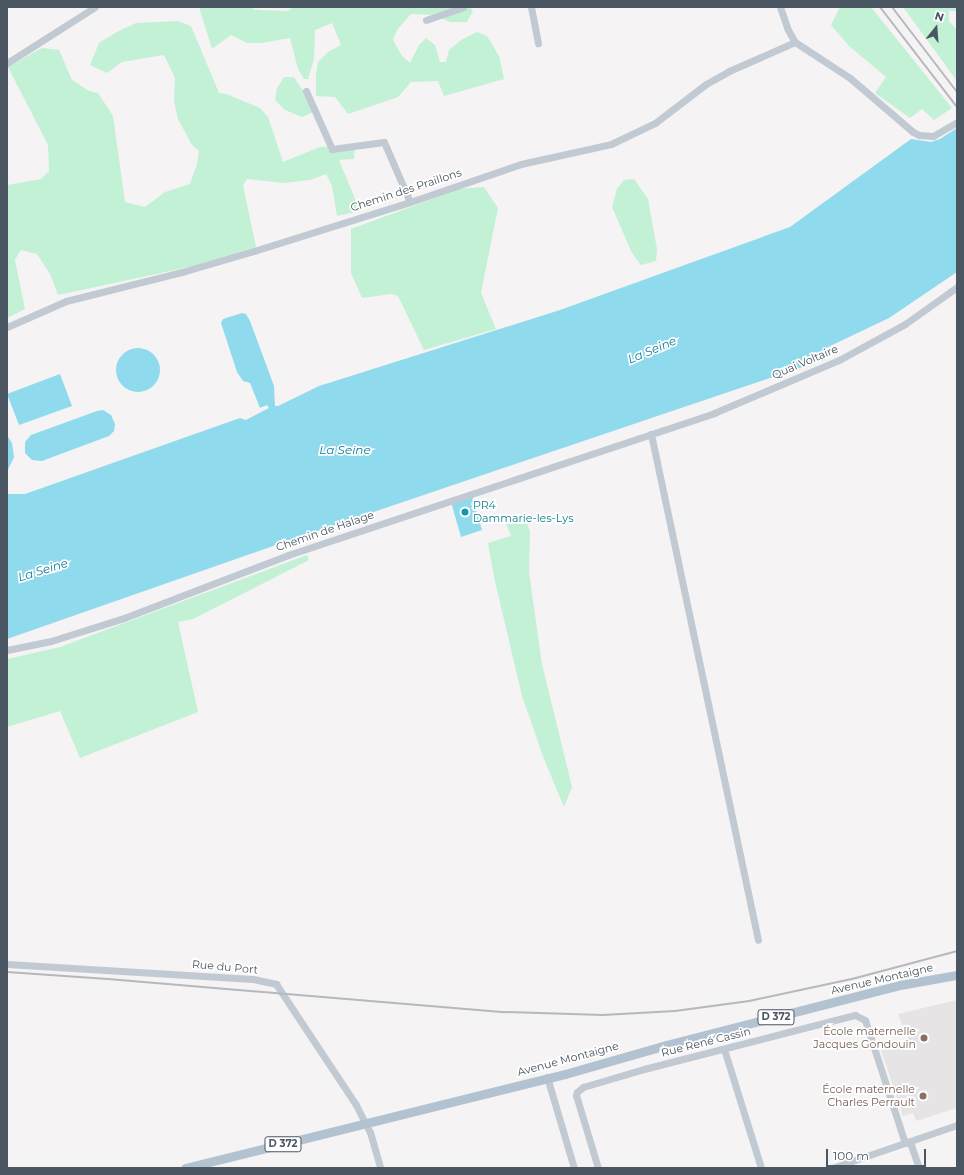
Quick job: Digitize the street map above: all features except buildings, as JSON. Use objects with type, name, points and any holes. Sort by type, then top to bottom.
[{"type":"main road","name":"Avenue Montaigne","points":[[185,1168],[201,1166],[900,985],[957,976]]},
{"type":"street","points":[[7,63],[94,7]]},
{"type":"street","points":[[426,20],[463,7]]},
{"type":"street","points":[[531,7],[538,43]]},
{"type":"street","points":[[780,7],[791,37],[795,42],[850,78],[905,127],[919,135],[933,136],[957,122]]},
{"type":"street","name":"Chemin des Praillons","points":[[7,327],[54,305],[197,268],[410,202],[521,164],[612,144],[655,123],[706,84],[729,71],[795,42]]},
{"type":"street","points":[[306,91],[332,149],[384,142],[410,202]]},
{"type":"street","name":"Quai Voltaire","points":[[651,434],[714,413],[839,360],[905,324],[957,287]]},
{"type":"street","points":[[651,434],[758,940]]},
{"type":"street","name":"Chemin de Halage","points":[[7,650],[50,641],[124,618],[288,555],[651,434]]},
{"type":"street","name":"Rue du Port","points":[[7,964],[253,979],[276,984],[356,1105],[370,1132],[380,1168]]},
{"type":"street","name":"Rue René Cassin","points":[[598,1168],[577,1102],[577,1092],[583,1087],[644,1069],[855,1015],[865,1020],[904,1140],[908,1142]]},
{"type":"street","points":[[724,1049],[761,1168]]},
{"type":"street","points":[[547,1077],[574,1168]]},
{"type":"street","points":[[832,1168],[957,1125]]},
{"type":"street","points":[[908,1142],[911,1145],[919,1168]]},
{"type":"shaded area","points":[[957,1000],[957,1108],[916,1121],[913,1113],[903,1116],[881,1050],[908,1039],[898,1014]]},
{"type":"green space","points":[[199,7],[253,7],[253,9],[260,10],[288,11],[293,7],[470,7],[473,11],[467,22],[450,22],[434,15],[411,14],[397,30],[393,40],[402,56],[410,63],[419,45],[426,38],[435,45],[440,62],[446,62],[449,50],[461,40],[477,32],[487,36],[499,56],[504,79],[444,96],[438,81],[411,82],[398,97],[348,114],[335,97],[316,96],[316,74],[318,62],[328,52],[341,45],[332,23],[315,30],[314,59],[308,79],[304,79],[298,69],[290,38],[261,43],[247,43],[231,35],[212,49]]},
{"type":"green space","points":[[840,7],[871,7],[952,108],[934,120],[922,109],[910,118],[875,93],[886,77],[849,46],[831,25]]},
{"type":"green space","points":[[903,7],[957,7],[957,11],[949,11],[949,21],[957,30],[957,81]]},
{"type":"green space","points":[[178,21],[191,26],[219,93],[226,94],[260,108],[268,117],[283,162],[320,147],[355,146],[354,159],[339,160],[360,211],[337,216],[332,186],[326,174],[310,180],[283,183],[247,179],[243,185],[256,247],[194,266],[58,295],[50,274],[37,254],[21,250],[15,260],[25,309],[7,318],[7,185],[41,179],[49,171],[48,145],[8,67],[42,48],[59,50],[72,80],[89,91],[98,93],[113,116],[125,202],[145,207],[165,192],[190,184],[197,164],[199,151],[192,145],[178,119],[174,101],[175,78],[164,55],[122,62],[107,73],[90,65],[99,43],[115,33],[136,23]]},
{"type":"green space","points":[[284,77],[294,77],[316,111],[302,117],[285,110],[275,100],[277,88]]},
{"type":"green space","points":[[634,179],[648,199],[657,249],[656,261],[641,265],[632,253],[612,207],[617,189],[624,180]]},
{"type":"green space","points":[[484,187],[498,208],[481,293],[496,329],[424,350],[398,296],[391,294],[362,298],[351,273],[351,229],[459,189]]},
{"type":"green space","points":[[503,515],[525,517],[530,532],[529,572],[542,664],[572,787],[564,807],[544,759],[522,696],[494,577],[488,543],[511,536]]},
{"type":"green space","points":[[307,555],[309,560],[193,619],[178,622],[198,712],[80,758],[60,711],[7,727],[7,659],[60,647]]},
{"type":"water","name":"La Seine","points":[[957,128],[957,272],[889,318],[826,348],[826,359],[276,545],[7,639],[7,494],[25,494],[240,418],[246,420],[269,408],[267,405],[260,408],[250,383],[243,381],[237,372],[221,323],[223,319],[242,313],[246,314],[274,386],[275,406],[278,406],[319,386],[560,310],[790,227],[911,139],[931,142],[940,139]]},
{"type":"water","points":[[138,348],[150,352],[156,358],[160,370],[156,382],[150,388],[138,392],[126,388],[120,382],[116,370],[120,358],[126,352]]},
{"type":"water","points":[[60,374],[72,406],[19,425],[7,394]]},
{"type":"water","points":[[103,410],[111,415],[115,424],[114,431],[109,436],[42,461],[32,460],[25,453],[25,442],[31,435]]},
{"type":"water","points":[[7,435],[12,443],[14,457],[7,472]]},
{"type":"water","name":"PR4 Dammarie-les-Lys","points":[[472,496],[482,530],[461,537],[451,502]]},
{"type":"railway","points":[[880,7],[957,107]]},
{"type":"railway","points":[[892,7],[957,92]]},
{"type":"railway","points":[[7,972],[505,1012],[603,1015],[675,1011],[749,1001],[852,979],[957,951]]},
{"type":"place","name":"PR4 Dammarie-les-Lys","points":[[465,512]]},
{"type":"place","name":"École maternelle Jacques Gondouin","points":[[924,1038]]},
{"type":"place","name":"École maternelle Charles Perrault","points":[[923,1096]]}]
